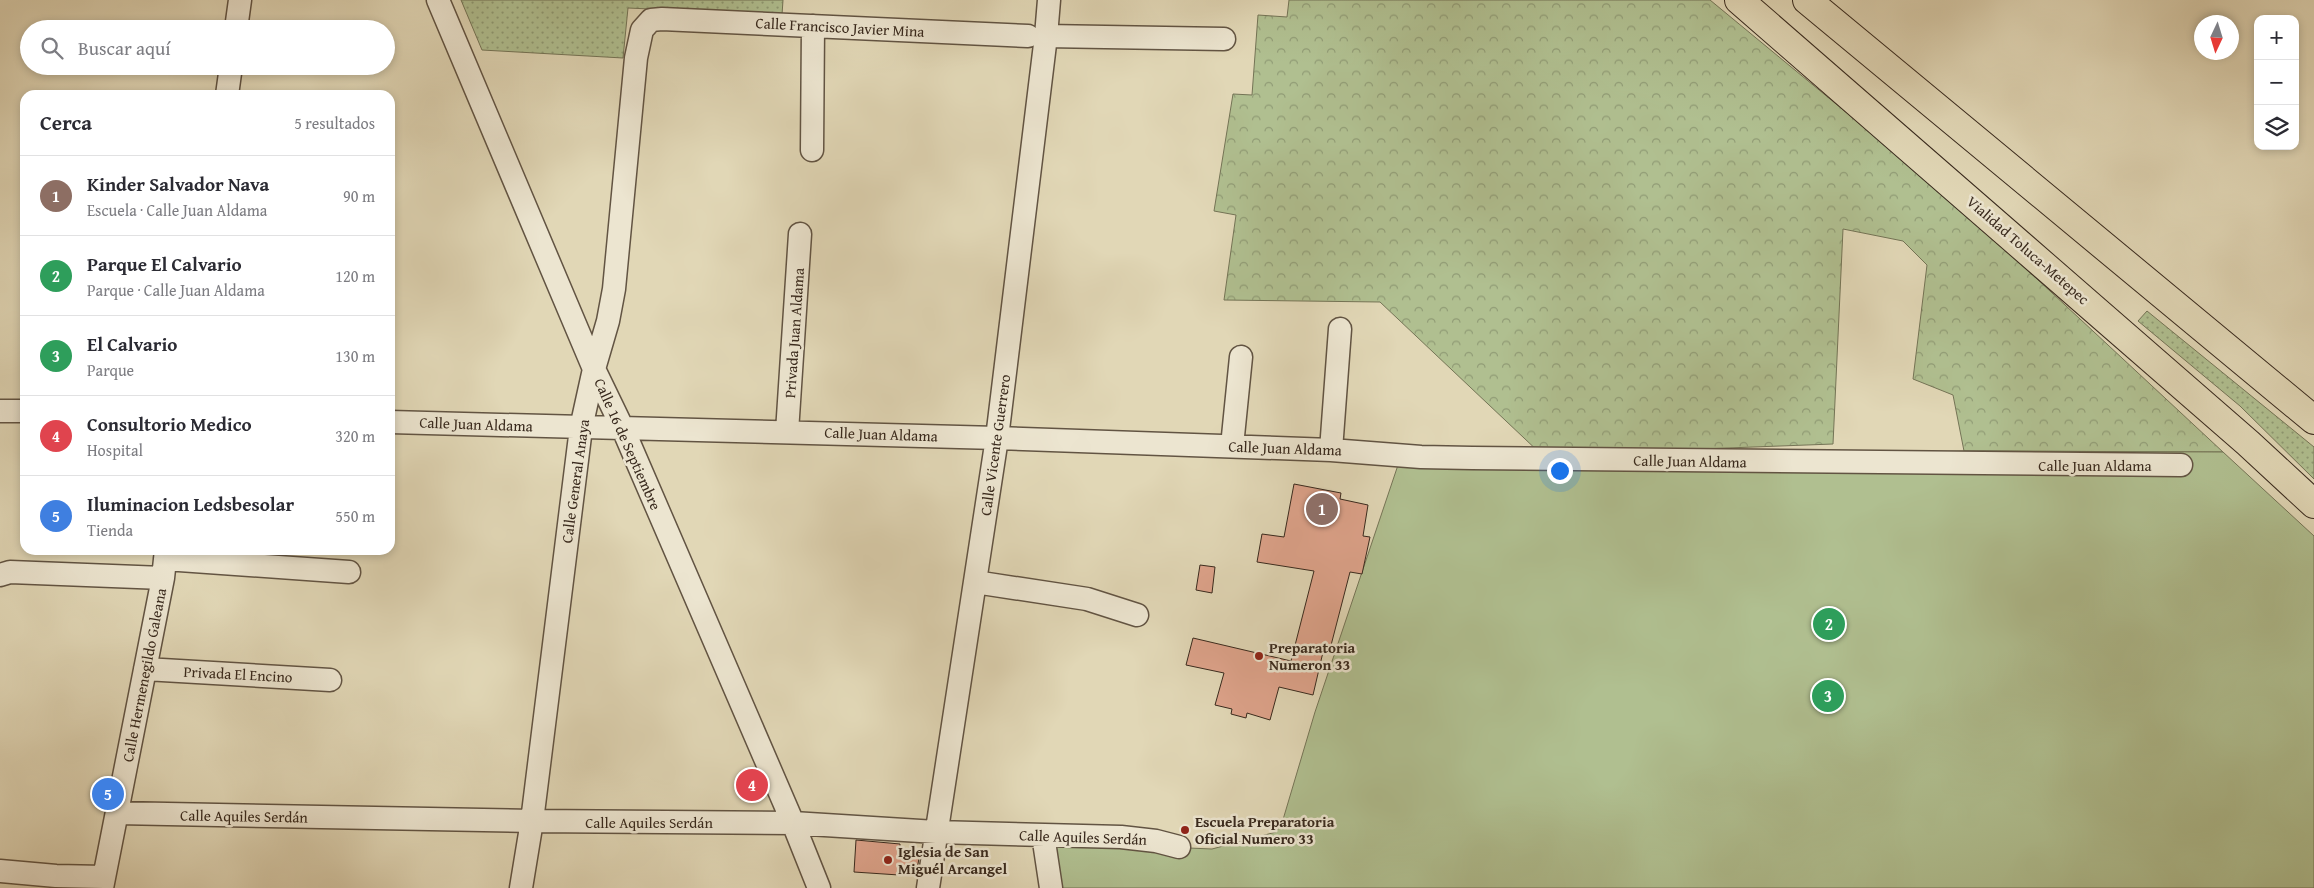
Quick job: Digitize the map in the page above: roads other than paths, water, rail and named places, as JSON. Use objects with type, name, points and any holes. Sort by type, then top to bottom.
[{"type":"highway","name":"Vialidad Toluca-Metepec","points":[[1739,0],[2153,360],[2314,504]]},
{"type":"highway","points":[[1808,0],[2314,420]]},
{"type":"street","points":[[237,20],[240,0]]},
{"type":"street","name":"Calle 16 de Septiembre","points":[[438,0],[594,369],[623,428],[793,823],[819,888]]},
{"type":"street","name":"Calle Vicente Guerrero","points":[[928,888],[997,438],[1037,36],[1049,0]]},
{"type":"street","name":"Calle General Anaya","points":[[521,888],[532,821],[581,428],[594,369],[608,321],[614,289],[636,58],[642,30],[651,20]]},
{"type":"street","name":"Calle Francisco Javier Mina","points":[[651,20],[1037,36],[1224,39]]},
{"type":"street","points":[[812,150],[813,26]]},
{"type":"street","points":[[228,90],[230,75]]},
{"type":"street","name":"Privada Juan Aldama","points":[[787,432],[800,234]]},
{"type":"street","points":[[1331,450],[1340,329]]},
{"type":"street","points":[[1232,446],[1241,357]]},
{"type":"street","points":[[0,410],[20,411]]},
{"type":"street","name":"Calle Juan Aldama","points":[[395,422],[997,438],[1331,450],[1421,457],[2181,465]]},
{"type":"street","points":[[0,575],[10,572],[165,562],[349,572]]},
{"type":"street","name":"Calle Hermenegildo Galeana","points":[[103,882],[165,562]]},
{"type":"street","points":[[975,582],[1087,599],[1137,615]]},
{"type":"street","name":"Privada El Encino","points":[[145,669],[330,680]]},
{"type":"street","name":"Calle Aquiles Serdán","points":[[117,813],[532,821],[793,823],[936,832],[1128,837],[1156,840],[1179,847]]},
{"type":"street","points":[[1043,835],[1051,888]]},
{"type":"street","points":[[0,871],[56,882],[103,882]]},
{"type":"place","name":"Kinder Salvador Nava","points":[[1322,509]]},
{"type":"place","name":"Parque El Calvario","points":[[1829,624]]},
{"type":"place","name":"Preparatoria Numeron 33","points":[[1259,656]]},
{"type":"place","name":"El Calvario","points":[[1828,696]]},
{"type":"place","name":"Consultorio Medico","points":[[752,785]]},
{"type":"place","name":"Iluminacion Ledsbesolar","points":[[108,794]]},
{"type":"place","name":"Escuela Preparatoria Oficial Numero 33","points":[[1185,830]]},
{"type":"place","name":"Iglesia de San Miguél Arcangel","points":[[888,860]]}]
